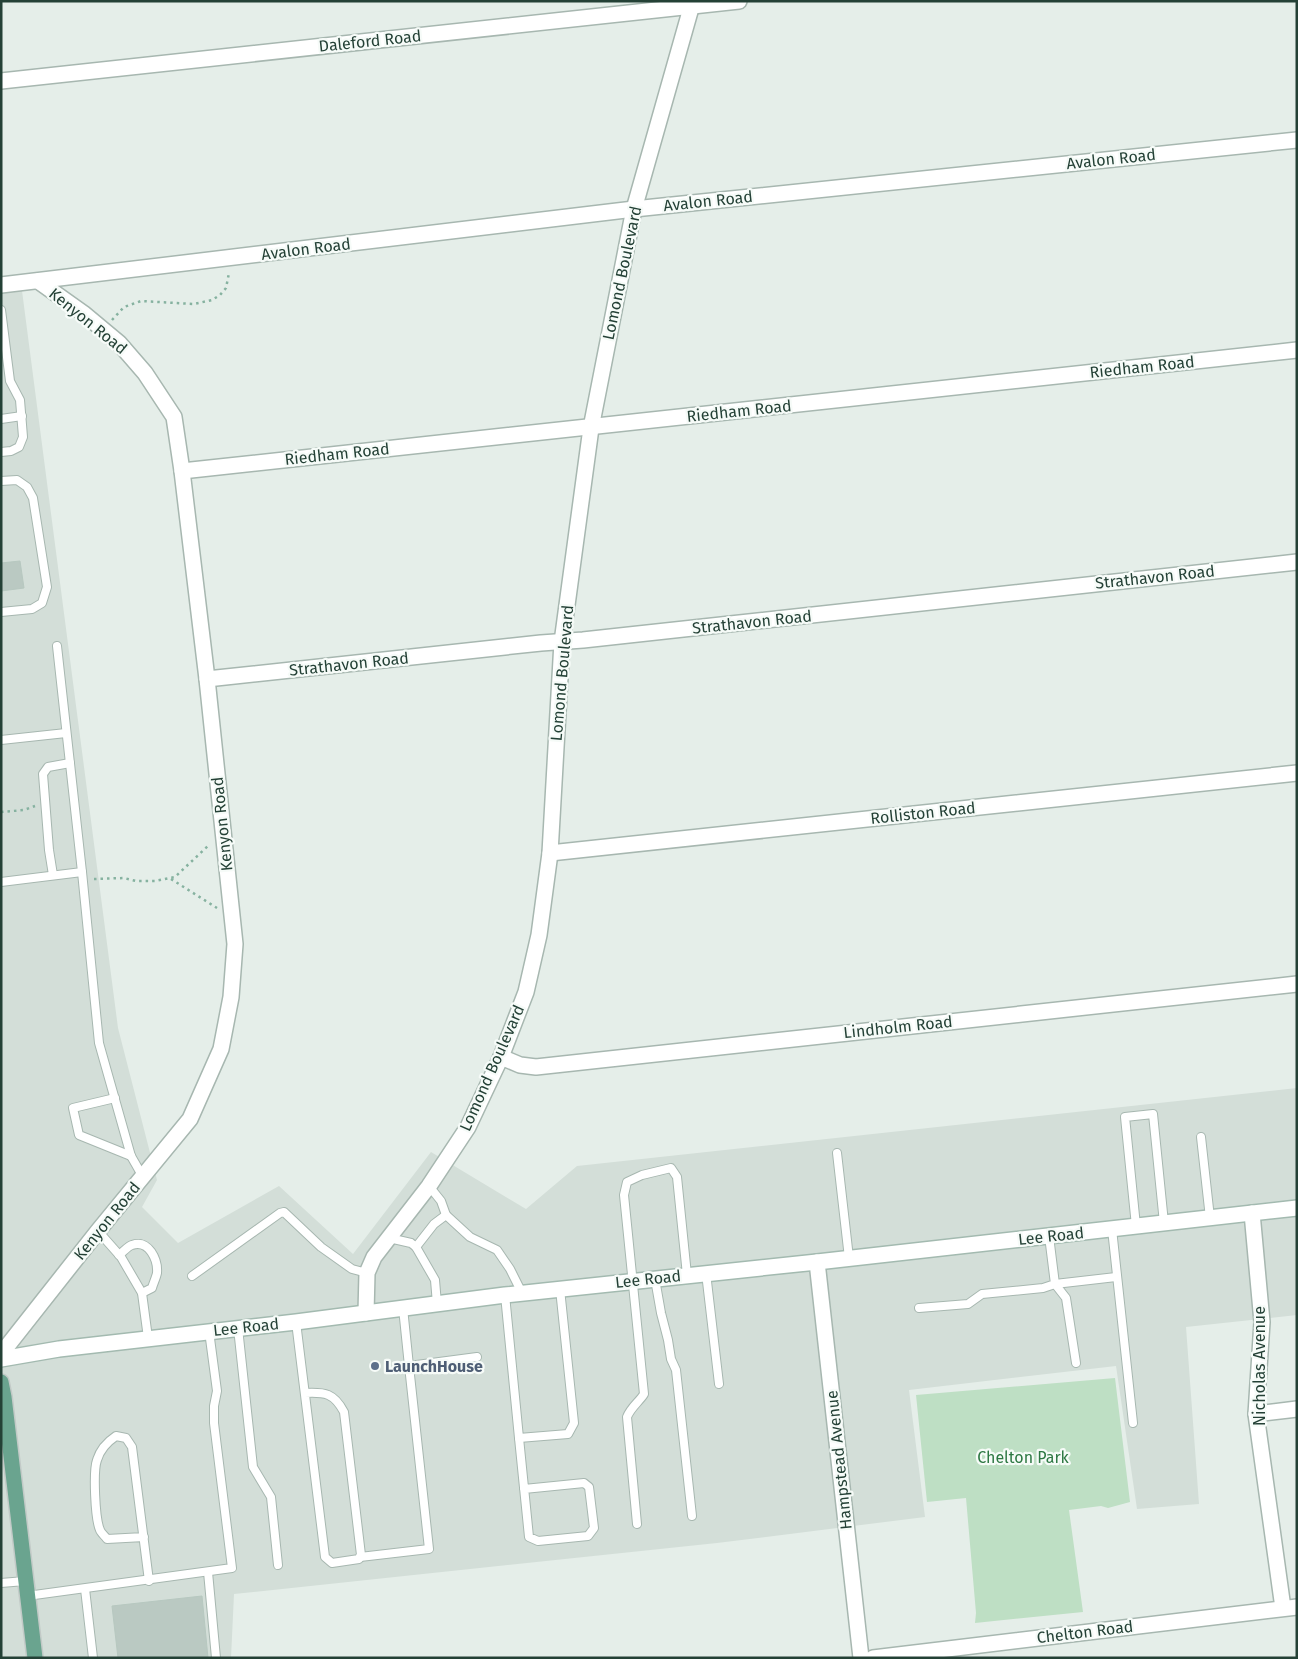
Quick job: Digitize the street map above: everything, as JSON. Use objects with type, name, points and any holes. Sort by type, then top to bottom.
[{"type":"main road","points":[[1,1382],[6,1458],[35,1658]]},
{"type":"street","name":"Daleford Road","points":[[1,81],[692,3],[739,1]]},
{"type":"street","name":"Lomond Boulevard","points":[[366,1313],[367,1273],[374,1257],[429,1186],[468,1127],[501,1057],[526,992],[533,964],[539,935],[550,853],[562,642],[591,428],[634,209],[692,3]]},
{"type":"street","name":"Avalon Road","points":[[1,285],[634,209],[1297,140]]},
{"type":"street","name":"Kenyon Road","points":[[1,1354],[190,1119],[221,1049],[230,997],[235,944],[207,680],[174,417],[145,373],[119,343],[38,281]]},
{"type":"street","name":"Riedham Road","points":[[182,471],[1297,350]]},
{"type":"street","name":"Strathavon Road","points":[[207,680],[1297,562]]},
{"type":"street","name":"Rolliston Road","points":[[550,853],[1297,773]]},
{"type":"street","name":"Lindholm Road","points":[[501,1057],[520,1065],[536,1067],[1297,984]]},
{"type":"street","name":"Lee Road","points":[[1,1359],[59,1348],[296,1322],[522,1293],[1297,1208]]},
{"type":"street","name":"Nicholas Avenue","points":[[1252,1213],[1262,1322],[1256,1414],[1290,1608]]},
{"type":"street","name":"Hampstead Avenue","points":[[817,1262],[861,1658]]},
{"type":"street","points":[[1256,1414],[1297,1409]]},
{"type":"street","name":"Chelton Road","points":[[873,1658],[1290,1608]]},
{"type":"lane","points":[[1,310],[10,381],[20,400],[23,438],[19,447],[11,451],[1,452]]},
{"type":"lane","points":[[1,419],[22,416]]},
{"type":"lane","points":[[1,481],[16,480],[27,487],[33,498],[47,587],[42,602],[32,609],[1,612]]},
{"type":"lane","points":[[56,646],[82,872],[99,1043],[132,1156],[143,1177]]},
{"type":"lane","points":[[1,740],[66,732]]},
{"type":"lane","points":[[53,875],[49,850],[43,774],[48,767],[70,763]]},
{"type":"lane","points":[[1,882],[82,872]]},
{"type":"lane","points":[[115,1098],[73,1108],[79,1135],[132,1156]]},
{"type":"lane","points":[[1136,1226],[1125,1117],[1153,1114],[1164,1223]]},
{"type":"lane","points":[[1201,1136],[1210,1218]]},
{"type":"lane","points":[[837,1153],[849,1258]]},
{"type":"lane","points":[[637,1524],[628,1417],[631,1409],[640,1401],[644,1394],[624,1195],[627,1182],[642,1175],[672,1168],[677,1177],[687,1275]]},
{"type":"lane","points":[[429,1186],[441,1202],[446,1215],[470,1237],[497,1250],[512,1272],[522,1293]]},
{"type":"lane","points":[[192,1276],[284,1212],[321,1247],[352,1269],[367,1273]]},
{"type":"lane","points":[[416,1247],[434,1224],[446,1215]]},
{"type":"lane","points":[[1112,1229],[1133,1423]]},
{"type":"lane","points":[[98,1231],[119,1255],[142,1293],[148,1338]]},
{"type":"lane","points":[[1049,1236],[1055,1284],[1066,1298],[1076,1363]]},
{"type":"lane","points":[[387,1238],[411,1243],[416,1247],[435,1280],[437,1304]]},
{"type":"lane","points":[[119,1255],[133,1244],[141,1244],[146,1246],[155,1258],[157,1273],[152,1288],[142,1293]]},
{"type":"lane","points":[[706,1273],[719,1384]]},
{"type":"lane","points":[[920,1308],[968,1304],[982,1294],[1043,1288],[1055,1284],[1116,1276]]},
{"type":"lane","points":[[655,1279],[660,1313],[668,1340],[671,1359],[676,1370],[692,1516]]},
{"type":"lane","points":[[519,1438],[568,1434],[574,1423],[560,1289]]},
{"type":"lane","points":[[505,1295],[524,1489],[529,1537],[538,1542],[588,1536],[594,1528],[589,1487],[584,1483],[524,1489]]},
{"type":"lane","points":[[296,1322],[325,1557],[332,1563],[360,1557],[430,1549],[403,1308]]},
{"type":"lane","points":[[238,1328],[254,1466],[271,1497],[278,1565]]},
{"type":"lane","points":[[1,1583],[26,1589],[85,1589],[232,1568],[214,1423],[214,1406],[217,1391],[210,1331]]},
{"type":"lane","points":[[410,1366],[477,1357]]},
{"type":"lane","points":[[304,1393],[323,1392],[340,1404],[344,1412],[360,1557]]},
{"type":"lane","points":[[144,1538],[107,1539],[100,1530],[95,1497],[94,1476],[96,1460],[106,1443],[116,1436],[126,1438],[132,1447],[144,1538],[149,1581]]},
{"type":"lane","points":[[208,1572],[216,1658]]},
{"type":"lane","points":[[85,1589],[93,1658]]},
{"type":"path","points":[[111,321],[124,307],[141,302],[194,304],[212,300],[226,288],[229,271]]},
{"type":"path","points":[[1,812],[24,810],[34,806]]},
{"type":"path","points":[[94,879],[124,878],[136,881],[156,881],[176,877],[211,844]]},
{"type":"path","points":[[170,878],[218,908]]},
{"type":"shaded area","points":[[21,283],[118,1028],[157,1180],[142,1207],[178,1243],[279,1186],[353,1254],[431,1152],[526,1209],[577,1166],[1297,1088],[1297,1315],[1186,1327],[1199,1504],[1137,1509],[1116,1366],[909,1390],[925,1517],[717,1543],[234,1594],[231,1658],[1,1658],[1,285]]},
{"type":"green space","name":"Chelton Park","points":[[1115,1378],[1130,1502],[1108,1508],[1101,1506],[1069,1510],[1083,1612],[975,1623],[976,1613],[966,1498],[927,1502],[916,1395]]},
{"type":"building","points":[[20,561],[24,588],[1,591],[1,563]]},
{"type":"building","points":[[202,1596],[208,1658],[118,1658],[112,1606]]},
{"type":"place","name":"LaunchHouse","points":[[375,1366]]}]
